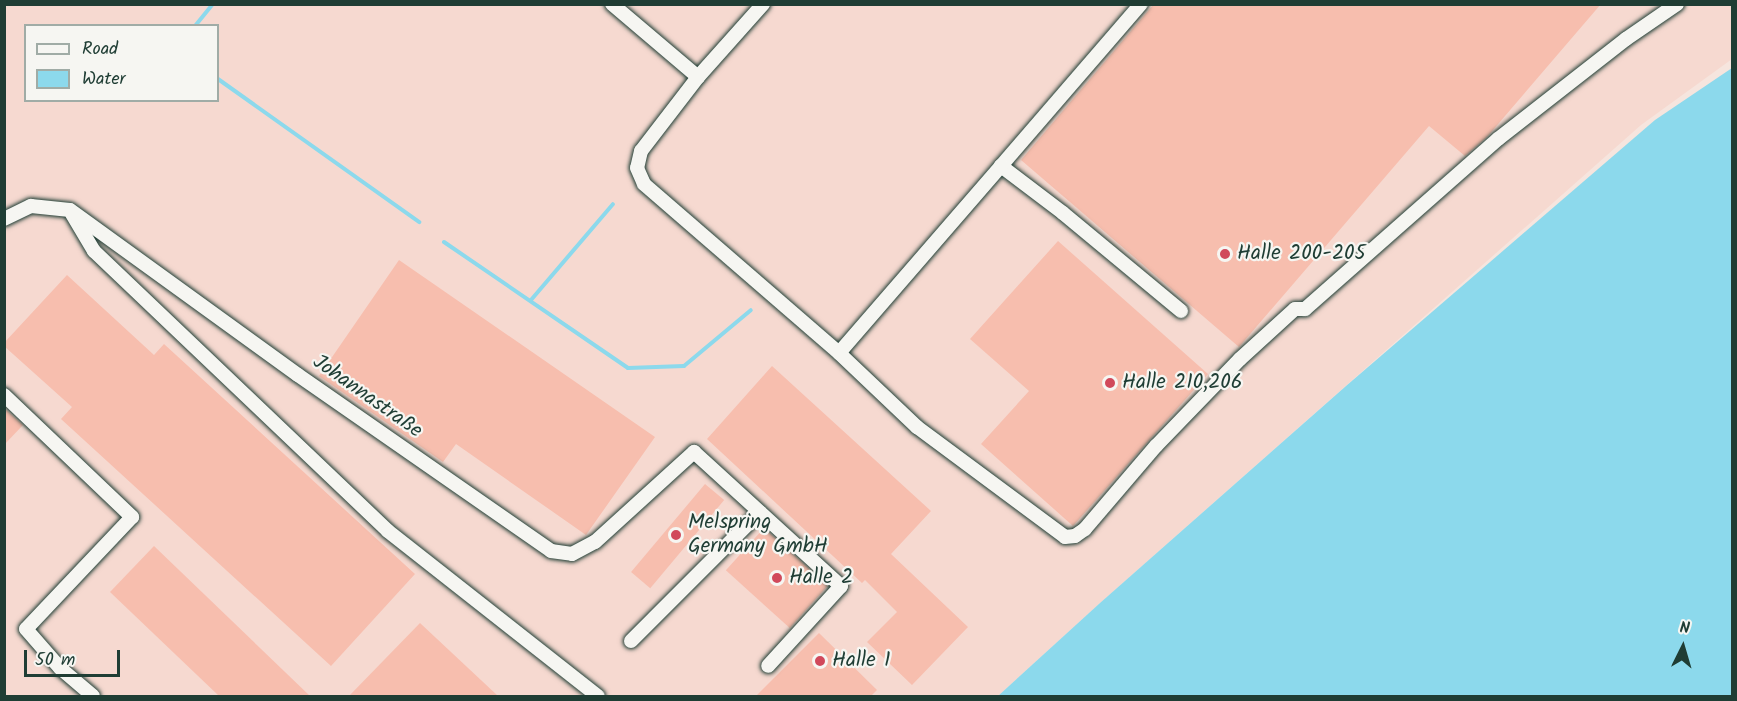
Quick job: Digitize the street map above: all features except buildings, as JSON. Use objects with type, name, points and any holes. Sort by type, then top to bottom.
[{"type":"street","points":[[612,4],[698,77]]},
{"type":"street","points":[[763,4],[698,77],[641,151],[637,168],[644,184],[839,353],[917,427],[1065,537],[1075,536],[1085,529],[1156,446],[1233,365],[1295,309],[1305,309],[1498,139],[1671,6]]},
{"type":"street","points":[[839,353],[1141,4]]},
{"type":"street","points":[[1001,166],[1064,213],[1181,311]]},
{"type":"street","points":[[4,219],[31,206],[70,210],[94,250],[388,531],[598,696]]},
{"type":"street","name":"Johannastraße","points":[[70,210],[298,375],[550,550],[572,554],[595,542],[694,452],[759,512]]},
{"type":"street","points":[[4,395],[132,517],[26,629],[60,668],[93,696]]},
{"type":"street","points":[[631,641],[759,512],[841,586],[768,666]]},
{"type":"shaded area","points":[[1732,4],[1732,59],[1641,125],[1100,603],[998,696],[5,696],[4,5]]},
{"type":"water","points":[[1732,68],[1732,696],[998,696],[1346,386],[1655,120]]},
{"type":"waterway","points":[[197,24],[213,4]]},
{"type":"waterway","points":[[219,80],[419,222]]},
{"type":"waterway","points":[[531,300],[613,204]]},
{"type":"waterway","points":[[444,242],[628,368],[684,366],[751,310]]},
{"type":"place","name":"Halle 200-205","points":[[1225,254]]},
{"type":"place","name":"Halle 210,206","points":[[1110,383]]},
{"type":"place","name":"Melspring Germany GmbH","points":[[676,535]]},
{"type":"place","name":"Halle 2","points":[[777,578]]},
{"type":"place","name":"Halle 1","points":[[820,661]]}]
